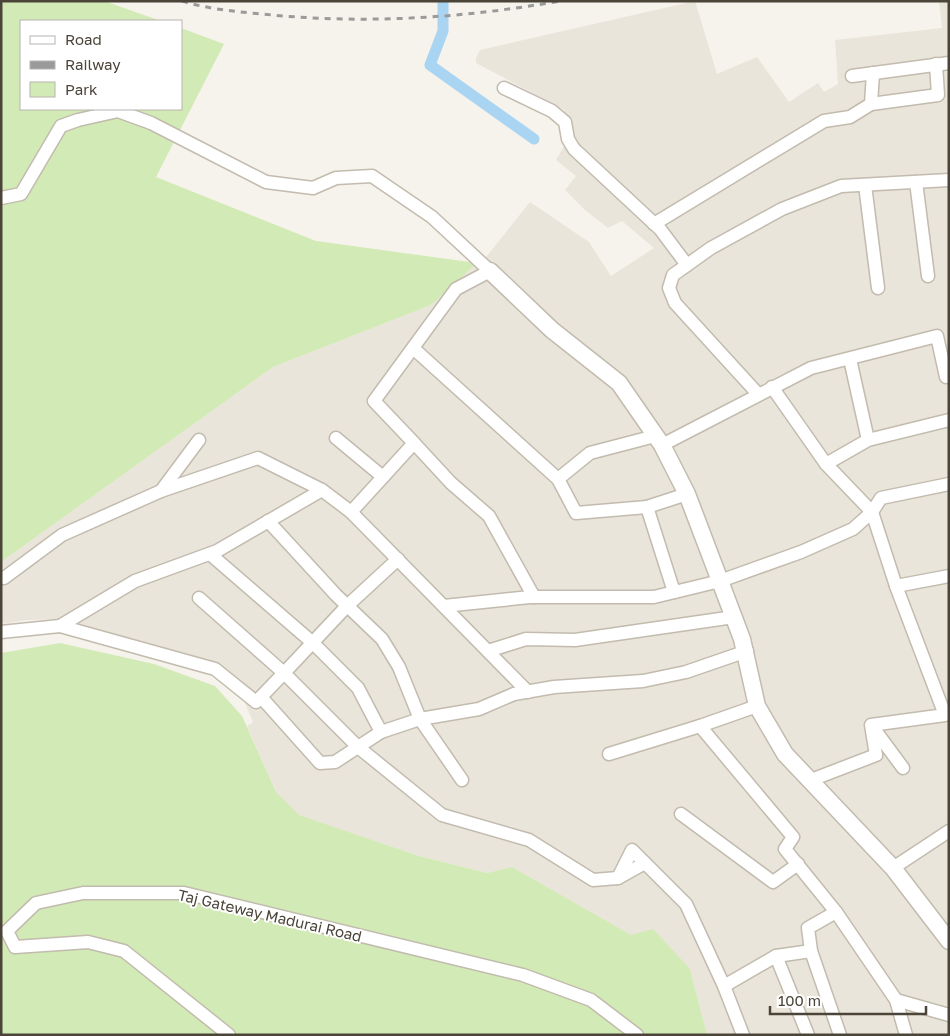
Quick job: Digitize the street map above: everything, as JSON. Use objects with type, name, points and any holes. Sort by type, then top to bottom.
[{"type":"street","points":[[654,224],[824,121],[850,117],[871,104],[938,95],[942,64],[852,76]]},
{"type":"street","points":[[871,104],[873,73]]},
{"type":"street","points":[[504,88],[559,116],[565,122],[568,139],[574,149],[654,224],[688,265]]},
{"type":"street","points":[[1,198],[21,194],[61,126],[118,110],[151,123],[266,182],[313,188],[336,178],[372,176],[432,217],[552,330],[619,383],[659,441],[688,494],[746,651],[757,706],[785,754],[893,868],[949,942]]},
{"type":"street","points":[[758,394],[675,303],[669,288],[673,274],[711,248],[782,209],[841,186],[949,180]]},
{"type":"street","points":[[916,182],[928,276]]},
{"type":"street","points":[[865,185],[878,288]]},
{"type":"street","points":[[490,271],[456,289],[374,402],[451,483],[489,516],[534,596]]},
{"type":"street","points":[[558,479],[590,453],[659,441],[812,368],[937,336],[944,344],[946,377]]},
{"type":"street","points":[[413,348],[558,479],[576,513],[647,508],[688,494]]},
{"type":"street","points":[[850,359],[868,440]]},
{"type":"street","points":[[772,388],[826,464],[872,512],[896,586],[947,713],[871,725]]},
{"type":"street","points":[[826,464],[868,440],[949,420]]},
{"type":"street","points":[[336,438],[383,477]]},
{"type":"street","points":[[161,491],[199,440]]},
{"type":"street","points":[[351,512],[414,443]]},
{"type":"street","points":[[4,578],[62,535],[161,491],[258,458],[322,490],[351,512],[528,692]]},
{"type":"street","points":[[444,606],[534,596],[654,597],[720,582],[801,552],[853,529],[872,512],[881,498],[949,484]]},
{"type":"street","points":[[60,626],[135,581],[210,554],[322,490]]},
{"type":"street","points":[[647,508],[674,592]]},
{"type":"street","points":[[268,521],[347,606],[382,639],[399,667],[420,720],[462,780]]},
{"type":"street","points":[[210,554],[313,643],[358,688],[381,732]]},
{"type":"street","points":[[1,632],[60,626],[214,669],[256,702],[347,606],[398,559]]},
{"type":"street","points":[[896,586],[949,576]]},
{"type":"street","points":[[199,598],[284,673],[358,746],[442,815],[529,840],[593,880],[618,878],[645,863]]},
{"type":"street","points":[[488,651],[526,639],[575,640],[734,617]]},
{"type":"street","points":[[260,697],[320,763],[335,762],[381,732],[420,720],[479,709],[514,694],[554,687],[643,681],[686,672],[746,651]]},
{"type":"street","points":[[609,754],[757,706]]},
{"type":"street","points":[[811,780],[876,755],[871,725]]},
{"type":"street","points":[[871,725],[903,768]]},
{"type":"street","points":[[700,726],[793,837],[785,848],[836,912],[896,1000],[906,1035]]},
{"type":"street","points":[[681,814],[773,882],[798,864]]},
{"type":"street","points":[[893,868],[949,831]]},
{"type":"street","points":[[618,878],[632,850],[686,904],[724,986],[743,1035]]},
{"type":"street","name":"Taj Gateway Madurai Road","points":[[228,1035],[124,951],[88,942],[15,947],[7,931],[36,903],[83,892],[184,893],[524,975],[591,1000],[637,1035]]},
{"type":"street","points":[[836,912],[808,928],[811,950],[840,1035]]},
{"type":"street","points":[[724,986],[776,956],[811,950]]},
{"type":"street","points":[[776,956],[808,1035]]},
{"type":"street","points":[[896,1000],[949,1015]]},
{"type":"shaded area","points":[[695,1],[717,74],[757,57],[789,102],[818,83],[824,92],[838,84],[835,40],[942,28],[939,1],[949,1],[949,1035],[707,1035],[690,969],[512,867],[487,873],[419,856],[298,815],[276,792],[247,726],[253,722],[242,696],[217,669],[195,656],[62,619],[28,620],[1,624],[1,562],[273,367],[431,305],[477,263],[483,261],[530,202],[589,242],[611,276],[654,248],[622,221],[608,228],[585,210],[565,190],[576,176],[556,160],[572,132],[569,119],[563,109],[476,63],[476,58],[480,50]]},
{"type":"green space","points":[[1,1],[104,1],[158,20],[20,20],[20,110],[182,110],[182,28],[224,44],[156,177],[316,241],[477,263],[431,305],[273,367],[1,562]]},
{"type":"green space","points":[[60,643],[154,664],[215,686],[242,716],[276,792],[299,815],[419,856],[487,873],[512,867],[631,935],[653,929],[690,969],[707,1035],[1,1035],[1,653]]},
{"type":"waterway","points":[[443,1],[443,31],[430,65],[534,139]]},
{"type":"railway","points":[[182,1],[238,12],[344,19],[416,18],[488,12],[560,1]]}]
